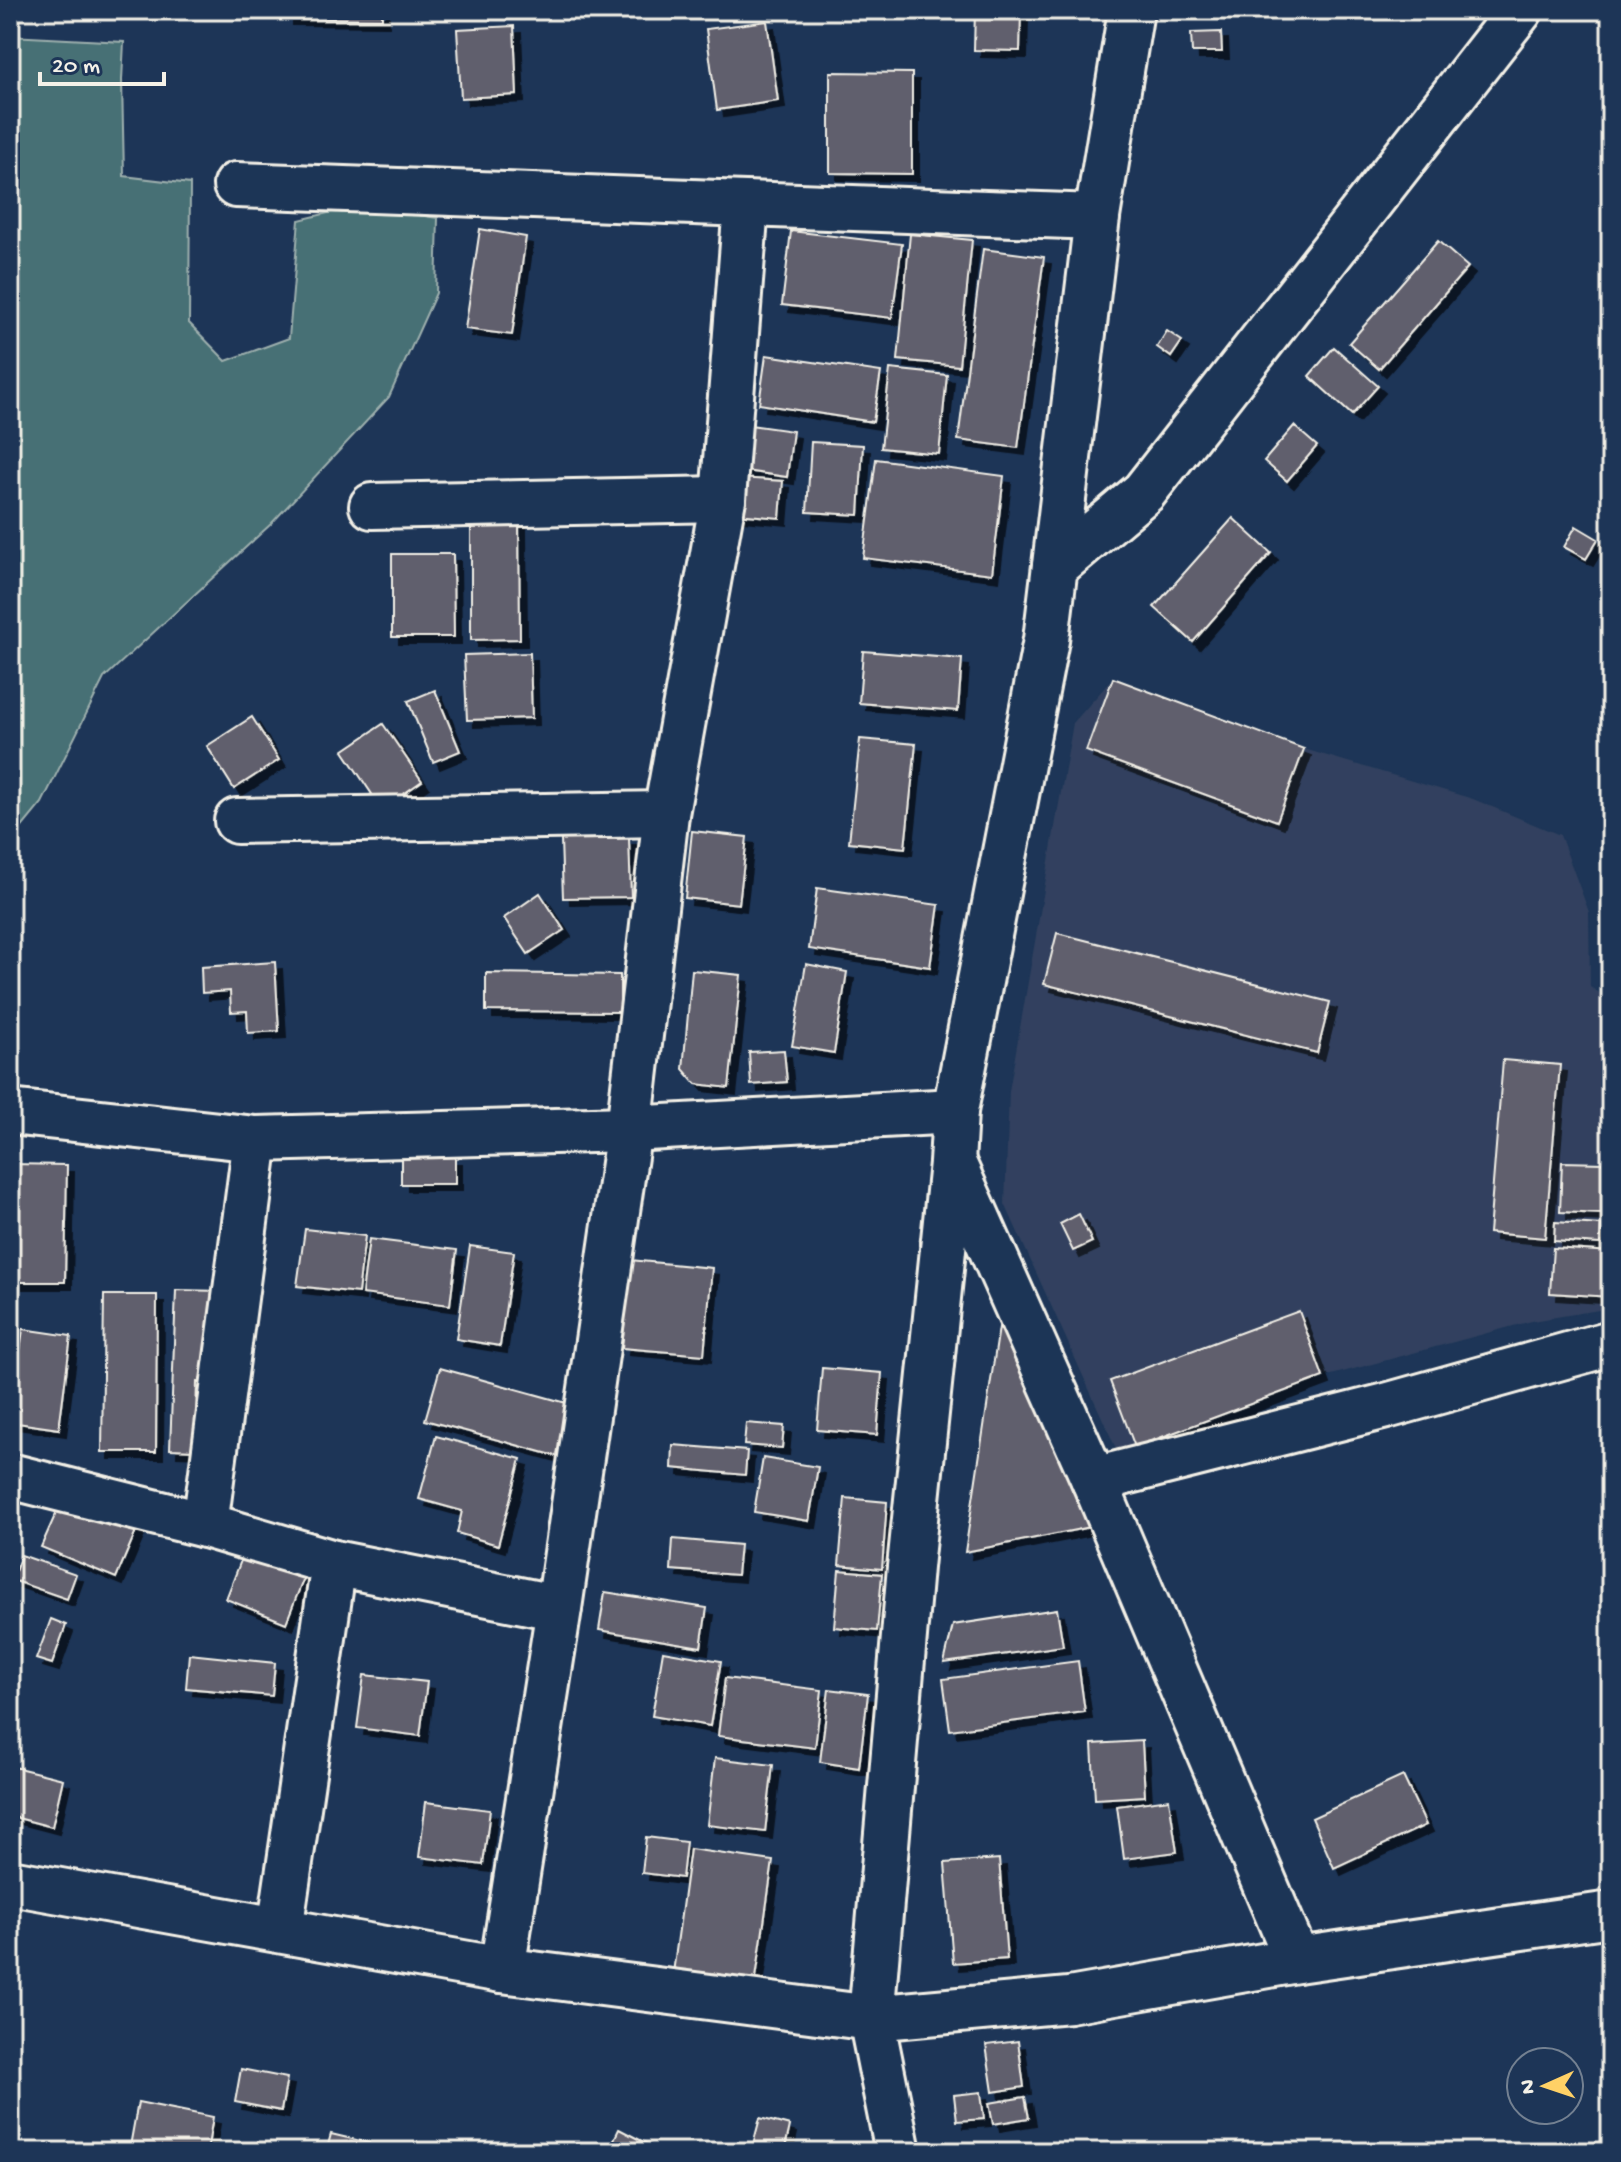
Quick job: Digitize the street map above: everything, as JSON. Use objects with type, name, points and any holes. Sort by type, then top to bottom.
[{"type":"street","points":[[898,2152],[871,2018],[910,1567],[955,1111],[1046,640],[1097,217],[1131,10]]},
{"type":"street","points":[[1055,567],[1144,492],[1520,10]]},
{"type":"street","points":[[236,185],[1097,217]]},
{"type":"street","points":[[502,1970],[629,1129],[666,814],[723,499],[746,205]]},
{"type":"street","points":[[372,506],[723,499]]},
{"type":"street","points":[[237,821],[666,814]]},
{"type":"street","points":[[10,1112],[256,1139],[629,1129],[955,1111]]},
{"type":"street","points":[[205,1525],[256,1139]]},
{"type":"street","points":[[952,1163],[1094,1480],[1297,1960]]},
{"type":"street","points":[[1094,1480],[1386,1406],[1611,1343]]},
{"type":"street","points":[[10,1476],[205,1525],[334,1563],[559,1608]]},
{"type":"street","points":[[280,1930],[334,1563]]},
{"type":"street","points":[[10,1882],[502,1970],[871,2018],[1069,2000],[1297,1960],[1611,1914]]},
{"type":"shaded area","points":[[1113,678],[1304,749],[1473,799],[1560,835],[1589,912],[1590,987],[1611,1000],[1611,1308],[1532,1321],[1324,1377],[1118,1453],[1005,1204],[1009,1091],[1073,723]]},
{"type":"green space","points":[[10,36],[124,42],[124,176],[190,184],[189,323],[226,361],[289,338],[299,220],[357,206],[438,218],[436,293],[389,397],[271,524],[104,678],[42,803],[10,842]]},
{"type":"building","points":[[286,10],[382,10],[382,19],[286,18]]},
{"type":"building","points":[[975,10],[1021,10],[1020,51],[974,50]]},
{"type":"building","points":[[767,21],[778,101],[717,110],[706,29]]},
{"type":"building","points":[[514,26],[517,95],[461,98],[457,29]]},
{"type":"building","points":[[1221,32],[1222,52],[1192,52],[1191,33]]},
{"type":"building","points":[[830,72],[912,73],[912,174],[830,173]]},
{"type":"building","points":[[480,229],[526,237],[512,335],[465,329]]},
{"type":"building","points":[[791,231],[902,244],[892,318],[782,305]]},
{"type":"building","points":[[910,234],[972,240],[959,366],[898,360]]},
{"type":"building","points":[[1438,241],[1468,267],[1379,369],[1349,343]]},
{"type":"building","points":[[983,249],[1044,257],[1018,448],[958,440]]},
{"type":"building","points":[[1167,331],[1182,341],[1171,357],[1157,347]]},
{"type":"building","points":[[1334,347],[1378,386],[1352,415],[1309,376]]},
{"type":"building","points":[[766,355],[881,372],[873,422],[759,404]]},
{"type":"building","points":[[890,369],[947,375],[939,454],[881,448]]},
{"type":"building","points":[[743,424],[793,431],[787,477],[738,470]]},
{"type":"building","points":[[1294,426],[1317,446],[1287,481],[1264,461]]},
{"type":"building","points":[[811,442],[863,445],[859,515],[807,512]]},
{"type":"building","points":[[876,459],[1004,476],[992,574],[863,558]]},
{"type":"building","points":[[739,478],[783,481],[780,518],[736,514]]},
{"type":"building","points":[[1233,518],[1271,553],[1193,642],[1154,607]]},
{"type":"building","points":[[471,522],[519,522],[520,639],[471,640]]},
{"type":"building","points":[[1576,526],[1598,539],[1586,559],[1564,547]]},
{"type":"building","points":[[392,554],[453,554],[454,637],[392,637]]},
{"type":"building","points":[[863,651],[962,659],[958,711],[859,703]]},
{"type":"building","points":[[530,653],[532,718],[467,720],[464,655]]},
{"type":"building","points":[[1113,678],[1304,749],[1277,821],[1086,751]]},
{"type":"building","points":[[435,690],[460,751],[433,762],[408,701]]},
{"type":"building","points":[[252,717],[279,760],[234,789],[207,746]]},
{"type":"building","points":[[383,724],[422,781],[382,809],[343,751]]},
{"type":"building","points":[[860,739],[916,744],[905,848],[849,842]]},
{"type":"building","points":[[692,831],[747,837],[739,904],[685,898]]},
{"type":"building","points":[[629,838],[631,897],[563,898],[561,839]]},
{"type":"building","points":[[817,888],[939,905],[930,967],[809,949]]},
{"type":"building","points":[[540,893],[564,930],[528,954],[504,918]]},
{"type":"building","points":[[1057,933],[1330,1002],[1317,1053],[1044,984]]},
{"type":"building","points":[[275,962],[279,1031],[248,1033],[247,1011],[231,1012],[230,991],[202,993],[201,967]]},
{"type":"building","points":[[806,964],[847,972],[834,1053],[792,1046]]},
{"type":"building","points":[[692,970],[741,975],[729,1088],[696,1084],[683,1069]]},
{"type":"building","points":[[486,973],[620,975],[620,1012],[486,1011]]},
{"type":"building","points":[[784,1050],[787,1082],[751,1085],[749,1052]]},
{"type":"building","points":[[1503,1060],[1560,1065],[1545,1238],[1489,1233]]},
{"type":"building","points":[[401,1157],[455,1157],[455,1184],[401,1184]]},
{"type":"building","points":[[1562,1162],[1604,1163],[1603,1214],[1560,1212]]},
{"type":"building","points":[[10,1164],[67,1165],[65,1282],[10,1282]]},
{"type":"building","points":[[1079,1214],[1092,1242],[1073,1251],[1060,1224]]},
{"type":"building","points":[[1555,1222],[1601,1225],[1600,1244],[1554,1241]]},
{"type":"building","points":[[305,1229],[365,1236],[358,1293],[297,1286]]},
{"type":"building","points":[[369,1239],[457,1250],[450,1305],[362,1294]]},
{"type":"building","points":[[470,1246],[514,1252],[500,1346],[456,1339]]},
{"type":"building","points":[[1553,1248],[1611,1252],[1611,1297],[1550,1293]]},
{"type":"building","points":[[630,1260],[712,1268],[704,1355],[622,1348]]},
{"type":"building","points":[[176,1290],[223,1291],[220,1383],[197,1382],[195,1450],[170,1449]]},
{"type":"building","points":[[104,1295],[157,1295],[156,1452],[102,1452]]},
{"type":"building","points":[[1299,1311],[1323,1377],[1135,1447],[1110,1381]]},
{"type":"building","points":[[1001,1314],[1106,1524],[965,1552]]},
{"type":"building","points":[[23,1329],[71,1336],[59,1429],[10,1422]]},
{"type":"building","points":[[440,1368],[581,1407],[567,1459],[425,1420]]},
{"type":"building","points":[[822,1368],[882,1373],[877,1435],[817,1430]]},
{"type":"building","points":[[746,1423],[784,1426],[782,1448],[744,1445]]},
{"type":"building","points":[[436,1436],[521,1459],[498,1545],[457,1533],[462,1511],[419,1499]]},
{"type":"building","points":[[673,1445],[747,1451],[745,1475],[672,1468]]},
{"type":"building","points":[[763,1458],[818,1467],[809,1521],[754,1512]]},
{"type":"building","points":[[65,1493],[139,1524],[116,1578],[41,1547]]},
{"type":"building","points":[[845,1498],[887,1502],[882,1569],[839,1565]]},
{"type":"building","points":[[673,1539],[740,1545],[737,1575],[671,1570]]},
{"type":"building","points":[[247,1545],[307,1570],[286,1623],[226,1599]]},
{"type":"building","points":[[21,1555],[76,1574],[67,1599],[12,1580]]},
{"type":"building","points":[[839,1570],[882,1574],[877,1631],[834,1627]]},
{"type":"building","points":[[605,1592],[707,1608],[701,1647],[599,1630]]},
{"type":"building","points":[[1057,1609],[1063,1646],[944,1663],[953,1625]]},
{"type":"building","points":[[51,1619],[66,1625],[52,1664],[36,1659]]},
{"type":"building","points":[[663,1651],[721,1661],[710,1726],[652,1716]]},
{"type":"building","points":[[189,1654],[275,1663],[272,1696],[186,1688]]},
{"type":"building","points":[[1078,1661],[1085,1712],[950,1730],[943,1679]]},
{"type":"building","points":[[364,1675],[427,1682],[420,1736],[357,1728]]},
{"type":"building","points":[[725,1678],[822,1690],[815,1748],[718,1736]]},
{"type":"building","points":[[829,1689],[868,1694],[859,1768],[820,1762]]},
{"type":"building","points":[[1142,1741],[1145,1796],[1095,1799],[1092,1744]]},
{"type":"building","points":[[715,1758],[773,1765],[765,1832],[707,1825]]},
{"type":"building","points":[[10,1766],[63,1779],[52,1827],[10,1816]]},
{"type":"building","points":[[1403,1776],[1426,1825],[1334,1868],[1312,1818]]},
{"type":"building","points":[[1169,1799],[1177,1852],[1124,1859],[1117,1806]]},
{"type":"building","points":[[426,1802],[490,1810],[483,1865],[419,1857]]},
{"type":"building","points":[[646,1837],[686,1842],[682,1878],[642,1873]]},
{"type":"building","points":[[690,1849],[773,1861],[755,1985],[673,1973]]},
{"type":"building","points":[[999,1859],[1007,1959],[953,1963],[945,1863]]},
{"type":"building","points":[[1018,2041],[1024,2087],[993,2092],[986,2045]]},
{"type":"building","points":[[241,2069],[287,2078],[281,2111],[235,2102]]},
{"type":"building","points":[[981,2092],[984,2119],[957,2121],[954,2095]]},
{"type":"building","points":[[1025,2097],[1029,2118],[993,2124],[989,2103]]},
{"type":"building","points":[[138,2102],[213,2117],[207,2152],[129,2152]]},
{"type":"building","points":[[760,2118],[790,2126],[784,2152],[751,2152]]},
{"type":"building","points":[[619,2129],[663,2152],[608,2152]]},
{"type":"building","points":[[331,2134],[369,2143],[367,2152],[326,2152]]}]
